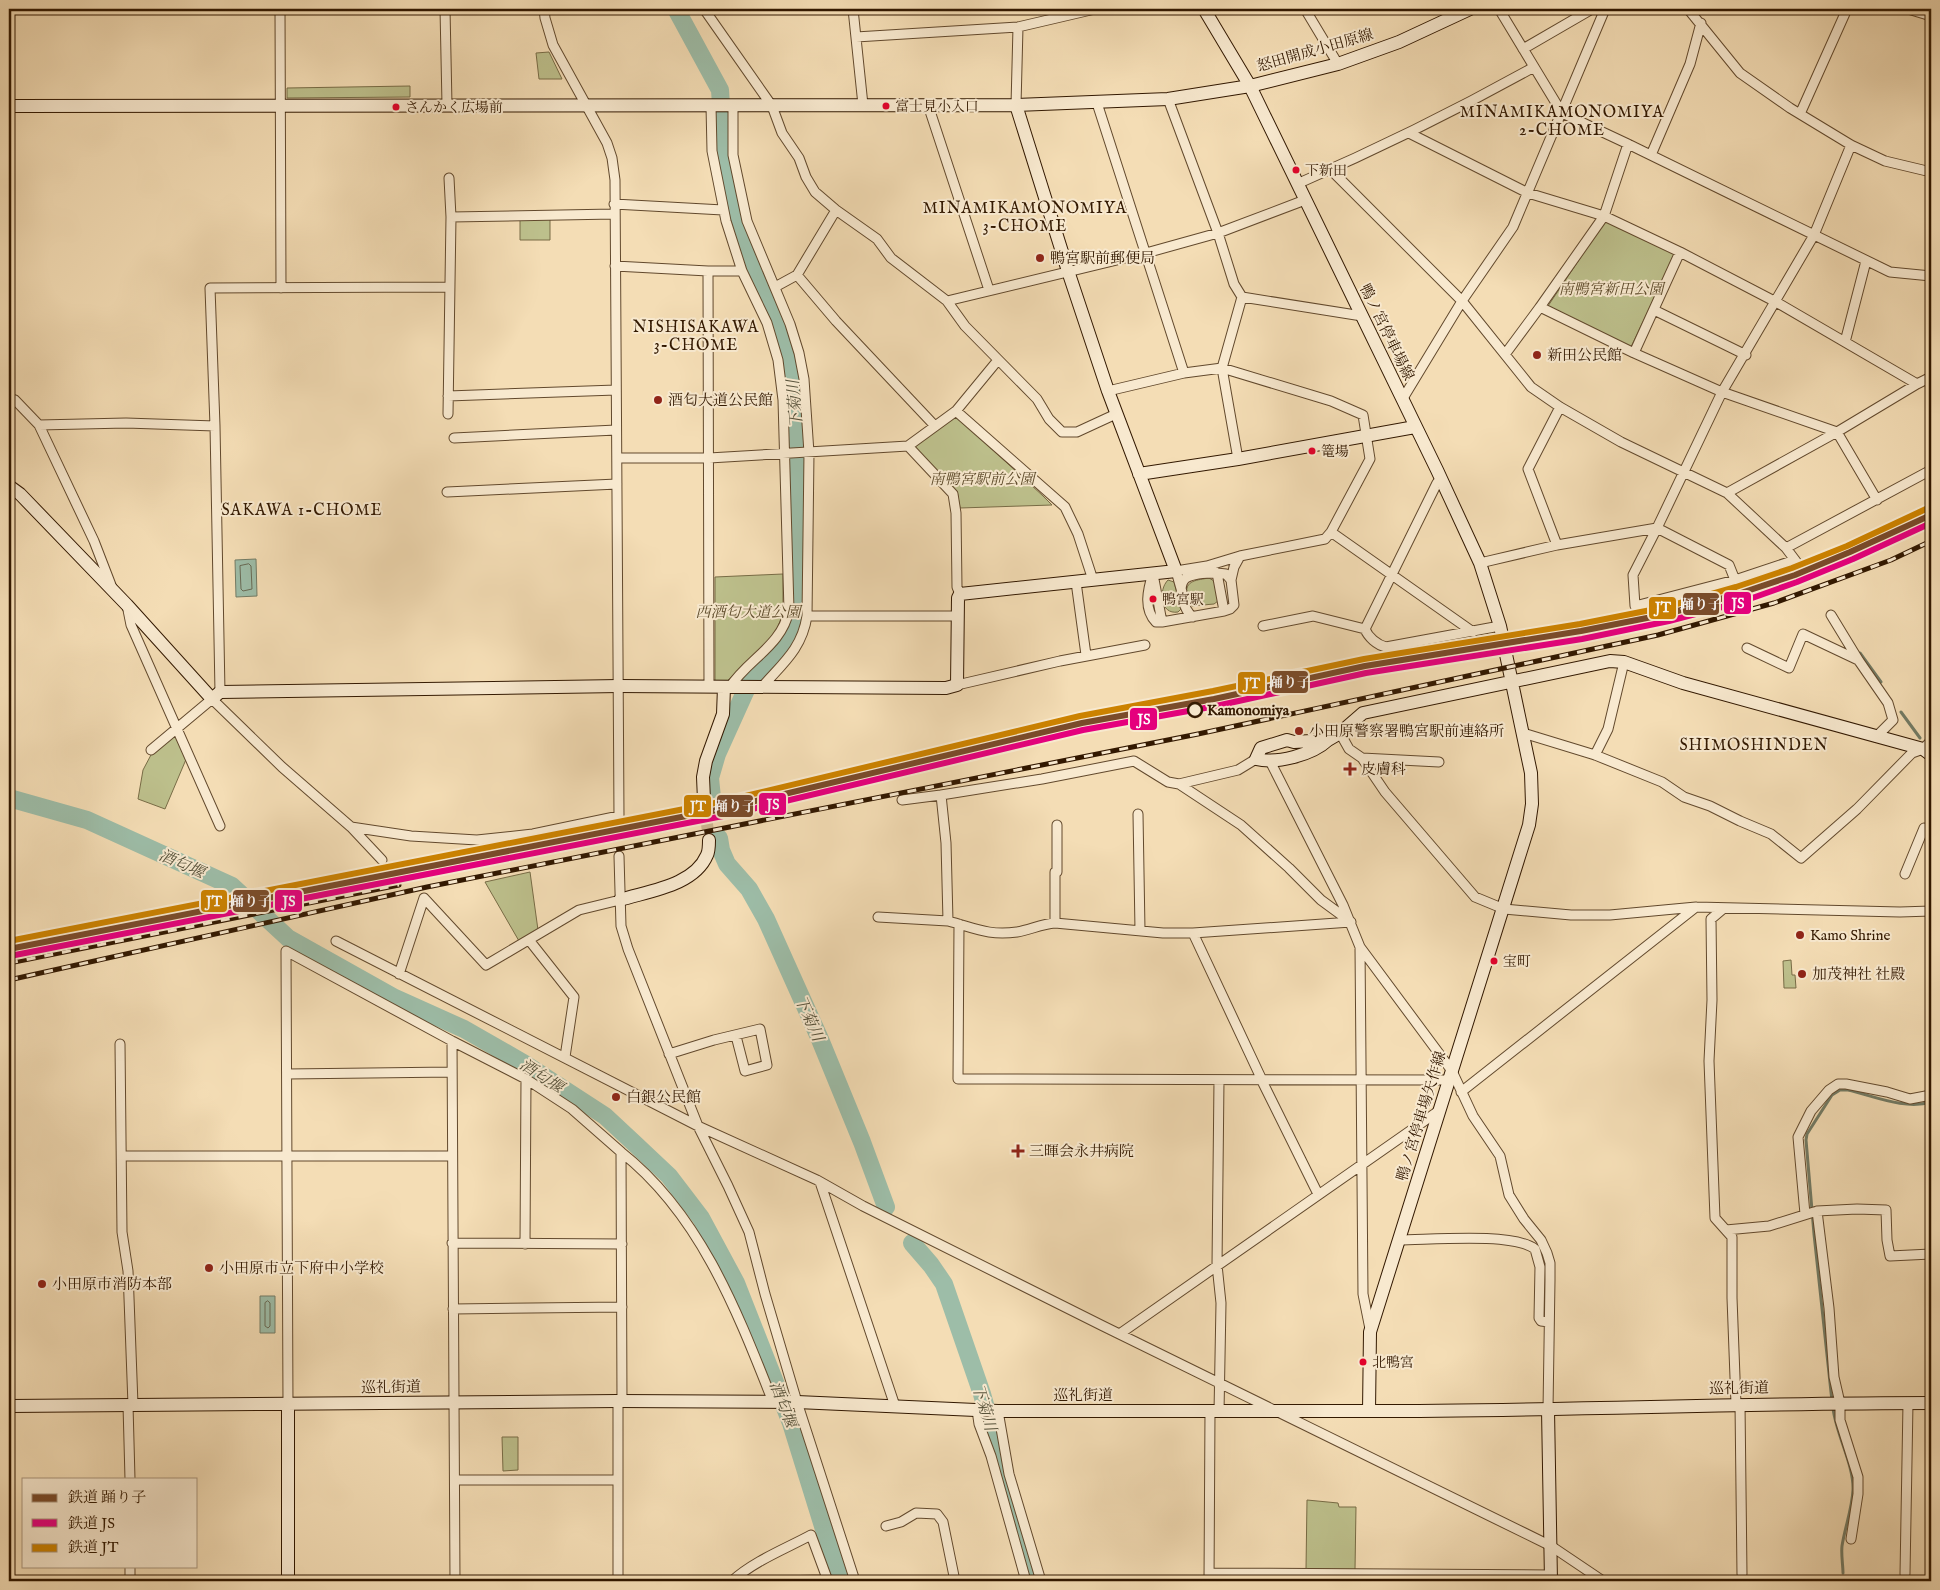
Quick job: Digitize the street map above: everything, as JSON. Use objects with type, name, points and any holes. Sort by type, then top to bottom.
[{"type":"street","points":[[280,9],[281,288]]},
{"type":"street","points":[[445,9],[447,105]]},
{"type":"street","points":[[351,827],[411,836],[478,840],[533,834],[619,816],[615,266],[612,158],[608,143],[553,45],[544,9]]},
{"type":"street","points":[[704,9],[772,106],[782,133],[799,158],[806,177],[815,192],[836,210],[877,239],[891,258],[946,301],[965,326],[1037,399],[1049,420],[1062,432],[1077,432],[1116,414]]},
{"type":"street","points":[[853,9],[863,105]]},
{"type":"street","points":[[856,37],[1018,27],[1095,9]]},
{"type":"street","name":"鴨ノ宮停車場線","points":[[1204,9],[1250,86],[1480,562],[1500,626],[1512,682]]},
{"type":"street","points":[[1305,9],[1338,64]]},
{"type":"street","name":"怒田開成小田原線","points":[[9,106],[1016,105],[1168,99],[1250,86],[1338,64],[1399,42],[1470,9]]},
{"type":"street","points":[[1499,9],[1562,113],[1890,272],[1931,276]]},
{"type":"street","points":[[1523,49],[1592,9]]},
{"type":"street","points":[[1402,400],[1462,300],[1514,227],[1605,9]]},
{"type":"street","points":[[1688,9],[1740,73],[1800,114],[1850,145],[1885,160],[1931,172]]},
{"type":"street","points":[[1800,114],[1847,9]]},
{"type":"street","points":[[1908,9],[1931,16]]},
{"type":"street","points":[[1651,155],[1690,64],[1701,23]]},
{"type":"street","points":[[1018,27],[1016,105],[1108,391],[1176,572],[1186,610],[1188,615],[1193,617]]},
{"type":"street","points":[[1297,184],[1409,133],[1534,67]]},
{"type":"street","points":[[1168,99],[1218,234],[1234,284],[1242,297],[1222,368],[1238,459]]},
{"type":"street","points":[[1097,103],[1184,373]]},
{"type":"street","points":[[928,105],[989,290]]},
{"type":"street","points":[[704,800],[703,777],[706,761],[723,714],[730,687],[736,677],[767,650],[776,639],[787,619],[788,602],[783,400],[778,360],[767,323],[742,271],[723,210],[712,151],[712,106]]},
{"type":"street","points":[[732,106],[734,155],[747,221],[790,324],[800,353],[804,379],[809,453],[808,616],[802,637],[794,652],[759,688]]},
{"type":"street","points":[[1409,133],[1528,193],[1604,216],[1680,252],[1776,302],[1917,384]]},
{"type":"street","points":[[1506,353],[1604,216],[1628,144]]},
{"type":"street","points":[[1331,170],[1462,300],[1506,353],[1531,387],[1560,407],[1621,442],[1685,472],[1728,493],[1786,548],[1797,562],[1635,606],[1633,575],[1685,472],[1722,392],[1814,235],[1850,145]]},
{"type":"street","points":[[448,414],[451,217],[449,178]]},
{"type":"street","points":[[946,301],[1218,234],[1305,200]]},
{"type":"street","points":[[614,204],[723,210]]},
{"type":"street","points":[[775,287],[797,275],[836,210]]},
{"type":"street","points":[[451,217],[614,214]]},
{"type":"street","points":[[1634,353],[1680,252]]},
{"type":"street","points":[[1846,342],[1866,261]]},
{"type":"street","points":[[615,266],[742,271]]},
{"type":"street","points":[[708,271],[709,687]]},
{"type":"street","points":[[797,275],[836,321],[935,426]]},
{"type":"street","points":[[216,696],[215,426],[210,288],[450,287]]},
{"type":"street","points":[[1242,297],[1362,316]]},
{"type":"street","points":[[1540,307],[1634,353],[1722,392],[1837,432],[1877,500]]},
{"type":"street","points":[[1654,310],[1746,354]]},
{"type":"street","points":[[617,458],[709,458],[908,446],[956,412],[998,360]]},
{"type":"street","points":[[960,594],[1176,572],[1207,566],[1240,556],[1324,539],[1331,532],[1370,459],[1363,415],[1331,402],[1222,368],[1184,373],[1108,391]]},
{"type":"street","points":[[1728,493],[1931,377]]},
{"type":"street","points":[[448,396],[616,390]]},
{"type":"street","points":[[9,398],[15,400],[39,425],[94,541],[112,590]]},
{"type":"street","points":[[1557,545],[1528,469],[1560,407]]},
{"type":"street","points":[[956,412],[1065,507],[1078,534],[1093,580]]},
{"type":"street","points":[[39,425],[126,423],[215,426]]},
{"type":"street","points":[[1140,474],[1238,459],[1416,427]]},
{"type":"street","points":[[454,438],[616,430]]},
{"type":"street","points":[[908,446],[954,494],[957,588],[960,594],[958,598],[957,685]]},
{"type":"street","points":[[1786,548],[1931,470]]},
{"type":"street","points":[[1364,629],[1437,483],[1442,482]]},
{"type":"street","points":[[447,492],[617,484]]},
{"type":"street","points":[[9,486],[20,494],[216,696],[282,767],[351,827],[382,860]]},
{"type":"street","points":[[1480,562],[1557,545],[1657,528],[1729,565],[1735,580]]},
{"type":"street","points":[[1331,532],[1473,632]]},
{"type":"street","points":[[1153,574],[1162,622],[1224,611],[1234,606],[1231,580],[1234,567],[1240,556]]},
{"type":"street","points":[[1207,566],[1217,573],[1224,611]]},
{"type":"street","points":[[1182,592],[1182,583],[1185,579],[1194,575],[1226,574],[1231,580]]},
{"type":"street","points":[[1076,582],[1086,655]]},
{"type":"street","points":[[127,605],[131,625],[220,826]]},
{"type":"street","points":[[1831,615],[1859,661],[1888,703],[1893,720],[1876,736]]},
{"type":"street","points":[[808,616],[958,616]]},
{"type":"street","points":[[1264,626],[1313,616],[1364,629],[1367,635],[1381,646],[1386,647],[1500,626]]},
{"type":"street","points":[[1747,648],[1789,668],[1803,634],[1859,661]]},
{"type":"street","points":[[150,750],[216,696],[619,686],[946,688],[1086,655],[1144,645]]},
{"type":"street","points":[[1256,759],[1270,761],[1307,754],[1340,733],[1363,713],[1610,661],[1624,662],[1683,683],[1876,736],[1928,748]]},
{"type":"street","points":[[1595,755],[1608,729],[1624,662]]},
{"type":"street","name":"鴨ノ宮停車場矢作線","points":[[1369,1411],[1370,1332],[1529,825],[1532,804],[1531,773],[1512,682]]},
{"type":"street","points":[[1340,733],[1349,749],[1362,758],[1385,792],[1475,897],[1504,909],[1552,915],[1610,914],[1696,907],[1931,911]]},
{"type":"street","points":[[1523,733],[1595,755],[1662,782],[1684,797],[1710,806],[1771,834],[1801,858],[1863,803],[1912,753],[1928,748]]},
{"type":"street","points":[[902,800],[1042,779],[1134,761],[1168,782],[1179,784],[1238,770],[1256,759],[1261,748],[1266,745],[1287,740],[1294,742],[1328,740]]},
{"type":"street","points":[[1362,758],[1439,762]]},
{"type":"street","points":[[1218,1080],[1217,1265],[1221,1303],[1218,1382],[1214,1412],[1209,1577],[1551,1578],[1548,1410],[1550,1263],[1547,1253],[1509,1195],[1500,1156],[1473,1116],[1461,1092],[1360,947],[1351,922],[1270,761]]},
{"type":"street","points":[[1179,784],[1240,826],[1289,868],[1321,900],[1351,922]]},
{"type":"street","points":[[941,795],[946,843],[948,921]]},
{"type":"street","points":[[1138,814],[1140,930]]},
{"type":"street","points":[[1055,923],[1057,826]]},
{"type":"street","points":[[1905,874],[1924,828],[1931,832]]},
{"type":"street","points":[[398,974],[424,898],[486,965],[579,910],[664,887],[686,878],[700,867],[708,854],[709,840]]},
{"type":"street","points":[[619,856],[621,926],[628,949],[698,1126],[728,1186],[748,1232],[797,1402],[855,1581]]},
{"type":"street","points":[[1461,1092],[1696,907]]},
{"type":"street","points":[[1724,908],[1711,919],[1712,1008],[1709,1061],[1716,1218],[1732,1237],[1732,1298],[1738,1404],[1742,1574]]},
{"type":"street","points":[[878,917],[948,921],[975,930],[998,934],[1019,932],[1044,924],[1055,923],[1163,933],[1193,933],[1351,922]]},
{"type":"street","points":[[959,924],[958,1079],[1362,1080],[1451,1076]]},
{"type":"street","points":[[1193,933],[1318,1194]]},
{"type":"street","points":[[529,940],[574,997],[565,1057]]},
{"type":"street","points":[[336,941],[698,1126],[820,1182],[864,1206],[1551,1546],[1603,1581]]},
{"type":"street","points":[[1360,947],[1363,1294],[1370,1332]]},
{"type":"street","points":[[288,1581],[286,951],[526,1079],[572,1109],[640,1167],[693,1230],[735,1309],[773,1402]]},
{"type":"street","points":[[670,1054],[714,1040],[760,1029],[767,1065],[744,1071],[736,1036]]},
{"type":"street","points":[[452,1041],[455,1581]]},
{"type":"street","points":[[120,1044],[122,1232],[128,1271],[130,1478]]},
{"type":"street","points":[[287,1074],[452,1072]]},
{"type":"street","points":[[525,1244],[526,1079]]},
{"type":"street","points":[[1805,1214],[1798,1137],[1811,1111],[1828,1090],[1838,1084],[1846,1084],[1910,1098],[1931,1095]]},
{"type":"street","points":[[1121,1333],[1440,1110]]},
{"type":"street","points":[[618,1581],[622,1307],[621,1152]]},
{"type":"street","points":[[122,1156],[452,1156]]},
{"type":"street","points":[[820,1182],[895,1406]]},
{"type":"street","points":[[1726,1230],[1769,1226],[1817,1211],[1886,1210],[1887,1240],[1890,1256],[1931,1254]]},
{"type":"street","points":[[1817,1211],[1834,1377],[1840,1403],[1840,1420],[1858,1477],[1858,1494],[1851,1539]]},
{"type":"street","points":[[1399,1240],[1505,1240],[1531,1245],[1535,1249],[1540,1267],[1539,1318],[1541,1321],[1549,1322]]},
{"type":"street","points":[[452,1243],[622,1244]]},
{"type":"street","points":[[453,1309],[622,1307]]},
{"type":"street","name":"巡礼街道","points":[[9,1406],[620,1401],[797,1402],[988,1410],[1369,1411]]},
{"type":"street","points":[[1905,1574],[1908,1403]]},
{"type":"street","name":"巡礼街道","points":[[1548,1410],[1738,1404],[1931,1403]]},
{"type":"street","points":[[988,1410],[979,1424],[991,1456],[1026,1581]]},
{"type":"street","points":[[988,1410],[1041,1581]]},
{"type":"street","points":[[1369,1411],[1548,1410]]},
{"type":"street","points":[[455,1480],[618,1480]]},
{"type":"street","points":[[886,1526],[901,1522],[916,1513],[937,1514],[943,1522],[955,1581]]},
{"type":"street","points":[[732,1581],[768,1558],[811,1535],[827,1581],[772,1581]]},
{"type":"street","points":[[130,1568],[130,1581]]},
{"type":"green space","points":[[549,52],[562,79],[539,79],[536,53]]},
{"type":"green space","points":[[410,86],[410,97],[287,98],[287,88]]},
{"type":"green space","points":[[550,218],[550,240],[520,240],[520,219]]},
{"type":"green space","name":"南鴨宮新田公園","points":[[1605,221],[1675,254],[1631,347],[1548,306]]},
{"type":"green space","name":"南鴨宮駅前公園","points":[[956,416],[1052,505],[960,508],[957,491],[914,447]]},
{"type":"green space","name":"西酒匂大道公園","points":[[783,574],[783,613],[775,635],[725,683],[715,682],[715,577]]},
{"type":"green space","points":[[1209,578],[1214,581],[1218,601],[1214,604],[1192,606],[1187,598],[1188,586],[1200,579]]},
{"type":"green space","points":[[1168,580],[1174,582],[1181,609],[1178,612],[1167,610],[1162,601],[1163,590]]},
{"type":"green space","points":[[181,729],[190,750],[165,809],[138,799],[143,770],[152,753]]},
{"type":"green space","points":[[530,872],[538,930],[519,941],[485,882]]},
{"type":"green space","points":[[1791,960],[1792,975],[1795,975],[1796,988],[1784,988],[1783,961]]},
{"type":"green space","points":[[502,1437],[518,1437],[518,1470],[503,1471]]},
{"type":"green space","points":[[1307,1500],[1338,1503],[1339,1507],[1356,1507],[1355,1570],[1306,1569]]},
{"type":"water","points":[[256,559],[257,596],[236,597],[235,560]]},
{"type":"water","points":[[260,1296],[275,1296],[275,1333],[260,1333]]},
{"type":"waterway","name":"下菊川","points":[[676,9],[720,90],[723,135],[733,204],[747,248],[782,326],[795,389],[797,423],[797,616],[792,634],[784,646],[752,678],[745,692],[717,754],[710,778],[712,798]]},
{"type":"waterway","points":[[1860,653],[1881,682]]},
{"type":"waterway","points":[[1901,712],[1920,738]]},
{"type":"waterway","name":"酒匂堰","points":[[9,798],[87,820],[232,886],[288,938],[395,998],[464,1029],[525,1064],[605,1116],[634,1143],[669,1176],[701,1218],[736,1283],[791,1423],[840,1581]]},
{"type":"waterway","name":"下菊川","points":[[719,838],[721,850],[727,864],[749,889],[766,919],[819,1037],[862,1142],[886,1207]]},
{"type":"waterway","points":[[1832,1401],[1814,1234],[1807,1134],[1832,1095],[1840,1090],[1848,1090],[1900,1103],[1921,1104],[1931,1102]]},
{"type":"waterway","name":"下菊川","points":[[912,1243],[944,1284],[982,1394],[1034,1581]]},
{"type":"waterway","points":[[1833,1408],[1853,1480],[1851,1504],[1842,1546],[1843,1573]]},
{"type":"tunnel","points":[[704,800],[709,840]]},
{"type":"railway","points":[[9,980],[427,887],[1198,734],[1658,635],[1774,603],[1891,560],[1931,541]]},
{"type":"railway","points":[[9,963],[399,885]]},
{"type":"rail line","name":"JT","points":[[9,941],[720,802],[1080,716],[1213,691],[1364,659],[1580,624],[1666,607],[1736,587],[1792,568],[1847,546],[1928,508]]},
{"type":"rail line","name":"踊り子","points":[[9,949],[722,809],[1082,723],[1214,699],[1365,666],[1581,631],[1667,614],[1738,594],[1795,575],[1931,515]]},
{"type":"rail line","name":"JS","points":[[10,956],[723,816],[1083,730],[1216,706],[1366,673],[1582,639],[1669,621],[1741,602],[1797,582],[1853,559],[1931,523]]},
{"type":"place","name":"富士見小入口","points":[[886,106]]},
{"type":"place","name":"さんかく広場前","points":[[396,107]]},
{"type":"place","name":"下新田","points":[[1296,170]]},
{"type":"place","name":"鴨宮駅前郵便局","points":[[1040,258]]},
{"type":"place","name":"新田公民館","points":[[1537,355]]},
{"type":"place","name":"酒匂大道公民館","points":[[658,400]]},
{"type":"place","name":"篭場","points":[[1312,451]]},
{"type":"place","name":"鴨宮駅","points":[[1153,599]]},
{"type":"place","name":"Kamonomiya","points":[[1195,710]]},
{"type":"place","name":"小田原警察署鴨宮駅前連絡所","points":[[1299,731]]},
{"type":"place","name":"皮膚科","points":[[1350,769]]},
{"type":"place","name":"Kamo Shrine","points":[[1800,935]]},
{"type":"place","name":"宝町","points":[[1494,961]]},
{"type":"place","name":"加茂神社 社殿","points":[[1802,974]]},
{"type":"place","name":"白銀公民館","points":[[616,1097]]},
{"type":"place","name":"三暉会永井病院","points":[[1018,1151]]},
{"type":"place","name":"小田原市立下府中小学校","points":[[209,1268]]},
{"type":"place","name":"小田原市消防本部","points":[[42,1284]]},
{"type":"place","name":"北鴨宮","points":[[1363,1362]]},
{"type":"district","name":"MINAMIKAMONOMIYA 2-CHOME","points":[[1562,120]]},
{"type":"district","name":"MINAMIKAMONOMIYA 3-CHOME","points":[[1025,216]]},
{"type":"district","name":"NISHISAKAWA 3-CHOME","points":[[696,335]]},
{"type":"district","name":"SAKAWA 1-CHOME","points":[[302,509]]},
{"type":"district","name":"SHIMOSHINDEN","points":[[1754,744]]}]
